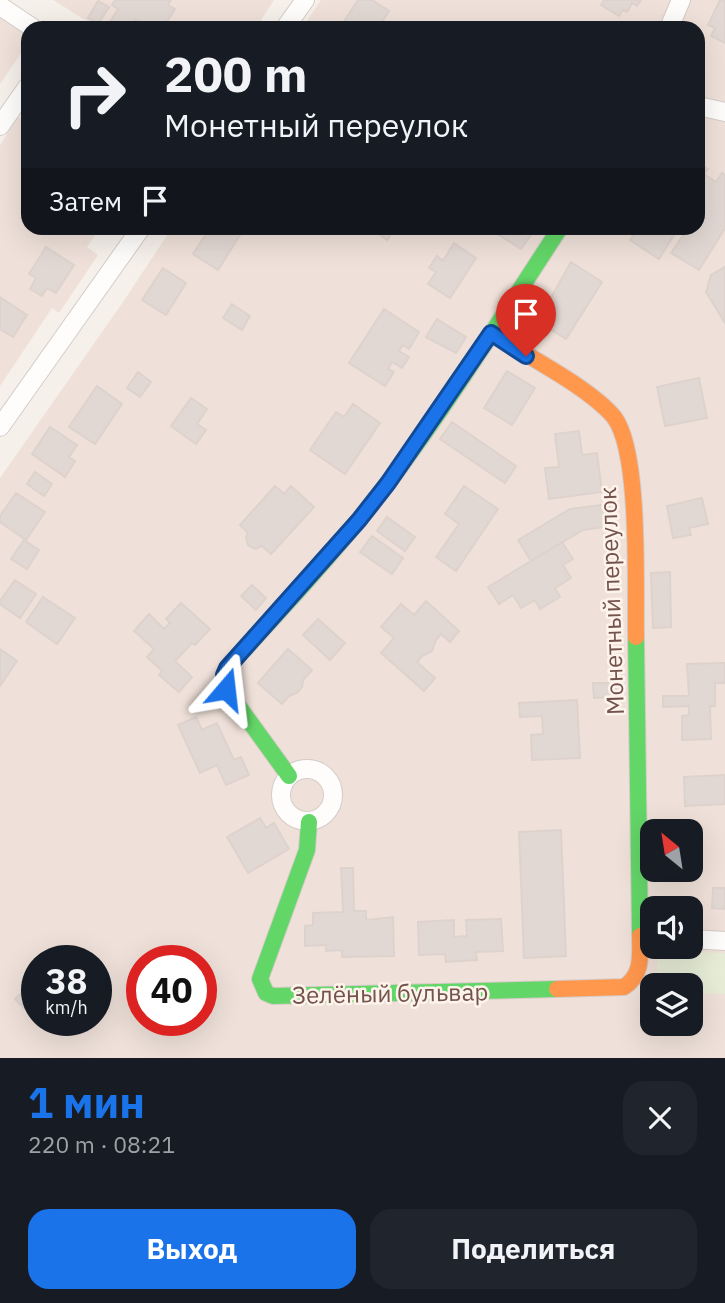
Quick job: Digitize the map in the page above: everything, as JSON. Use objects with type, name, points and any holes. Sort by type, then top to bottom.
[{"type":"street","points":[[290,21],[305,0]]},
{"type":"street","points":[[672,21],[681,0]]},
{"type":"street","points":[[0,6],[22,21]]},
{"type":"street","points":[[0,126],[21,96]]},
{"type":"street","points":[[705,108],[725,112]]},
{"type":"street","points":[[0,427],[136,235]]},
{"type":"street","points":[[289,776],[226,689],[224,675],[227,668],[366,511],[491,333],[555,235]]},
{"type":"street","name":"Монетный переулок","points":[[491,333],[607,409],[615,419],[623,442],[631,483],[634,527],[645,896]]},
{"type":"street","points":[[310,769],[321,772],[329,780],[333,801],[320,819],[309,822],[289,815],[281,796],[283,785],[289,776],[299,770],[310,769]]},
{"type":"street","name":"Зелёный бульвар","points":[[309,822],[307,850],[260,979],[266,993],[273,996],[624,987],[634,982],[638,976],[641,959]]},
{"type":"street","points":[[703,940],[725,941]]},
{"type":"shaded area","points":[[53,0],[274,0],[260,21],[87,21]]},
{"type":"shaded area","points":[[321,0],[725,0],[725,1058],[0,1058],[0,478],[167,235],[705,235],[705,21],[307,21]]},
{"type":"shaded area","points":[[0,16],[21,30],[21,53],[0,84]]},
{"type":"shaded area","points":[[18,117],[21,119],[21,235],[95,235],[87,247],[98,255],[59,313],[52,308],[0,386],[0,145]]},
{"type":"green space","points":[[703,952],[725,953],[725,994],[703,993],[703,973],[657,973],[658,959],[703,959]]},
{"type":"building","points":[[115,0],[171,0],[168,5],[175,9],[167,21],[111,21],[118,9],[112,5]]},
{"type":"building","points":[[358,0],[372,0],[389,11],[383,21],[344,21]]},
{"type":"building","points":[[604,0],[641,0],[637,6],[632,3],[627,12],[623,10],[619,16],[601,5]]},
{"type":"building","points":[[720,0],[725,0],[725,43],[711,36],[715,28],[708,25]]},
{"type":"building","points":[[98,1],[109,7],[100,21],[88,18]]},
{"type":"building","points":[[722,173],[725,175],[725,228],[699,270],[671,253],[683,235],[705,235],[705,175],[716,182]]},
{"type":"building","points":[[205,235],[240,235],[218,270],[193,254]]},
{"type":"building","points":[[499,235],[531,235],[521,249]]},
{"type":"building","points":[[633,235],[674,235],[659,259],[630,240]]},
{"type":"building","points":[[454,243],[476,258],[450,298],[428,284],[436,272],[429,268],[437,256],[443,261]]},
{"type":"building","points":[[46,247],[74,265],[56,293],[47,288],[42,296],[30,289],[36,278],[29,274]]},
{"type":"building","points":[[571,262],[602,282],[566,339],[538,321]]},
{"type":"building","points":[[725,267],[725,323],[706,292],[711,275]]},
{"type":"building","points":[[163,268],[186,283],[166,315],[142,300]]},
{"type":"building","points":[[0,297],[27,315],[13,337],[0,329]]},
{"type":"building","points":[[232,304],[250,316],[242,330],[223,318]]},
{"type":"building","points":[[384,309],[419,332],[409,349],[403,345],[399,351],[409,357],[402,368],[392,362],[388,369],[394,372],[385,386],[349,363]]},
{"type":"building","points":[[437,319],[466,337],[456,353],[426,337]]},
{"type":"building","points":[[507,371],[535,388],[512,425],[484,408]]},
{"type":"building","points":[[138,372],[151,382],[140,397],[127,388]]},
{"type":"building","points":[[699,378],[707,418],[665,426],[657,387]]},
{"type":"building","points":[[97,386],[122,404],[95,444],[69,427]]},
{"type":"building","points":[[191,398],[207,409],[197,424],[206,430],[196,444],[171,426]]},
{"type":"building","points":[[353,404],[380,423],[345,474],[310,450],[336,412],[344,417]]},
{"type":"building","points":[[452,422],[516,466],[505,483],[440,439]]},
{"type":"building","points":[[50,427],[77,445],[69,457],[75,461],[65,477],[32,454]]},
{"type":"building","points":[[579,431],[582,455],[597,453],[602,492],[549,499],[545,468],[559,467],[555,434]]},
{"type":"building","points":[[35,472],[52,484],[44,496],[27,484]]},
{"type":"building","points":[[275,486],[284,494],[291,486],[314,507],[271,554],[262,546],[255,549],[248,545],[248,533],[240,525]]},
{"type":"building","points":[[464,486],[498,509],[456,571],[436,557],[459,524],[445,514]]},
{"type":"building","points":[[16,493],[45,512],[26,540],[0,522],[0,516]]},
{"type":"building","points":[[702,498],[708,524],[689,528],[691,535],[673,538],[667,506]]},
{"type":"building","points":[[609,504],[612,526],[583,530],[531,561],[518,540],[570,509]]},
{"type":"building","points":[[387,517],[415,537],[405,551],[377,531]]},
{"type":"building","points":[[372,536],[403,558],[392,574],[360,552]]},
{"type":"building","points":[[24,540],[39,550],[27,569],[11,559]]},
{"type":"building","points":[[562,542],[573,559],[563,565],[571,578],[555,588],[560,597],[540,609],[535,600],[521,608],[513,595],[499,604],[488,587]]},
{"type":"building","points":[[670,572],[671,627],[653,628],[651,573]]},
{"type":"building","points":[[15,580],[36,594],[20,618],[0,604]]},
{"type":"building","points":[[252,585],[266,598],[256,610],[241,596]]},
{"type":"building","points":[[43,597],[75,618],[57,644],[26,622]]},
{"type":"building","points":[[426,601],[459,631],[450,642],[441,634],[432,651],[417,662],[435,678],[424,691],[381,653],[394,638],[381,627],[401,604],[414,615]]},
{"type":"building","points":[[181,603],[210,629],[175,661],[192,677],[179,692],[159,675],[162,671],[147,657],[154,649],[134,631],[149,614],[164,629],[170,623],[166,619]]},
{"type":"building","points":[[318,619],[345,643],[330,660],[303,635]]},
{"type":"building","points":[[0,649],[17,661],[0,686]]},
{"type":"building","points":[[288,649],[312,670],[297,693],[289,696],[282,704],[258,683]]},
{"type":"building","points":[[725,663],[725,683],[715,683],[715,706],[710,706],[711,739],[682,740],[682,716],[689,715],[689,706],[663,707],[663,696],[689,696],[687,664]]},
{"type":"building","points":[[593,683],[616,683],[616,697],[594,698]]},
{"type":"building","points":[[577,700],[580,758],[532,760],[531,735],[543,734],[542,716],[520,717],[519,703]]},
{"type":"building","points":[[196,717],[202,730],[217,723],[234,760],[241,757],[249,775],[226,785],[217,765],[200,773],[178,725]]},
{"type":"building","points":[[725,775],[725,804],[685,806],[684,777]]},
{"type":"building","points":[[260,818],[266,828],[274,823],[289,849],[248,873],[227,837]]},
{"type":"building","points":[[561,830],[566,956],[524,958],[519,832]]},
{"type":"building","points":[[341,868],[353,868],[354,911],[366,911],[366,920],[393,917],[394,956],[342,957],[342,950],[326,951],[326,945],[305,946],[305,926],[313,925],[313,913],[343,912]]},
{"type":"building","points":[[713,888],[725,888],[725,909],[712,908]]},
{"type":"building","points":[[501,919],[503,951],[476,952],[477,960],[446,962],[445,954],[419,955],[418,922],[454,920],[454,937],[467,936],[466,920]]},
{"type":"building","points":[[21,993],[21,1005],[15,999]]},
{"type":"traffic: fast","points":[[289,776],[226,689],[224,675],[227,668],[334,550],[394,475],[467,371],[555,235]]},
{"type":"traffic: fast","points":[[636,637],[640,936]]},
{"type":"traffic: fast","points":[[309,822],[307,850],[260,979],[266,993],[273,996],[557,989]]},
{"type":"traffic: slow","points":[[491,333],[589,394],[614,417],[623,435],[633,489],[636,637]]},
{"type":"traffic: slow","points":[[557,989],[624,987],[635,977],[640,957]]},
{"type":"route","points":[[226,689],[223,683],[227,668],[359,520],[388,483],[491,333],[526,356]]}]
